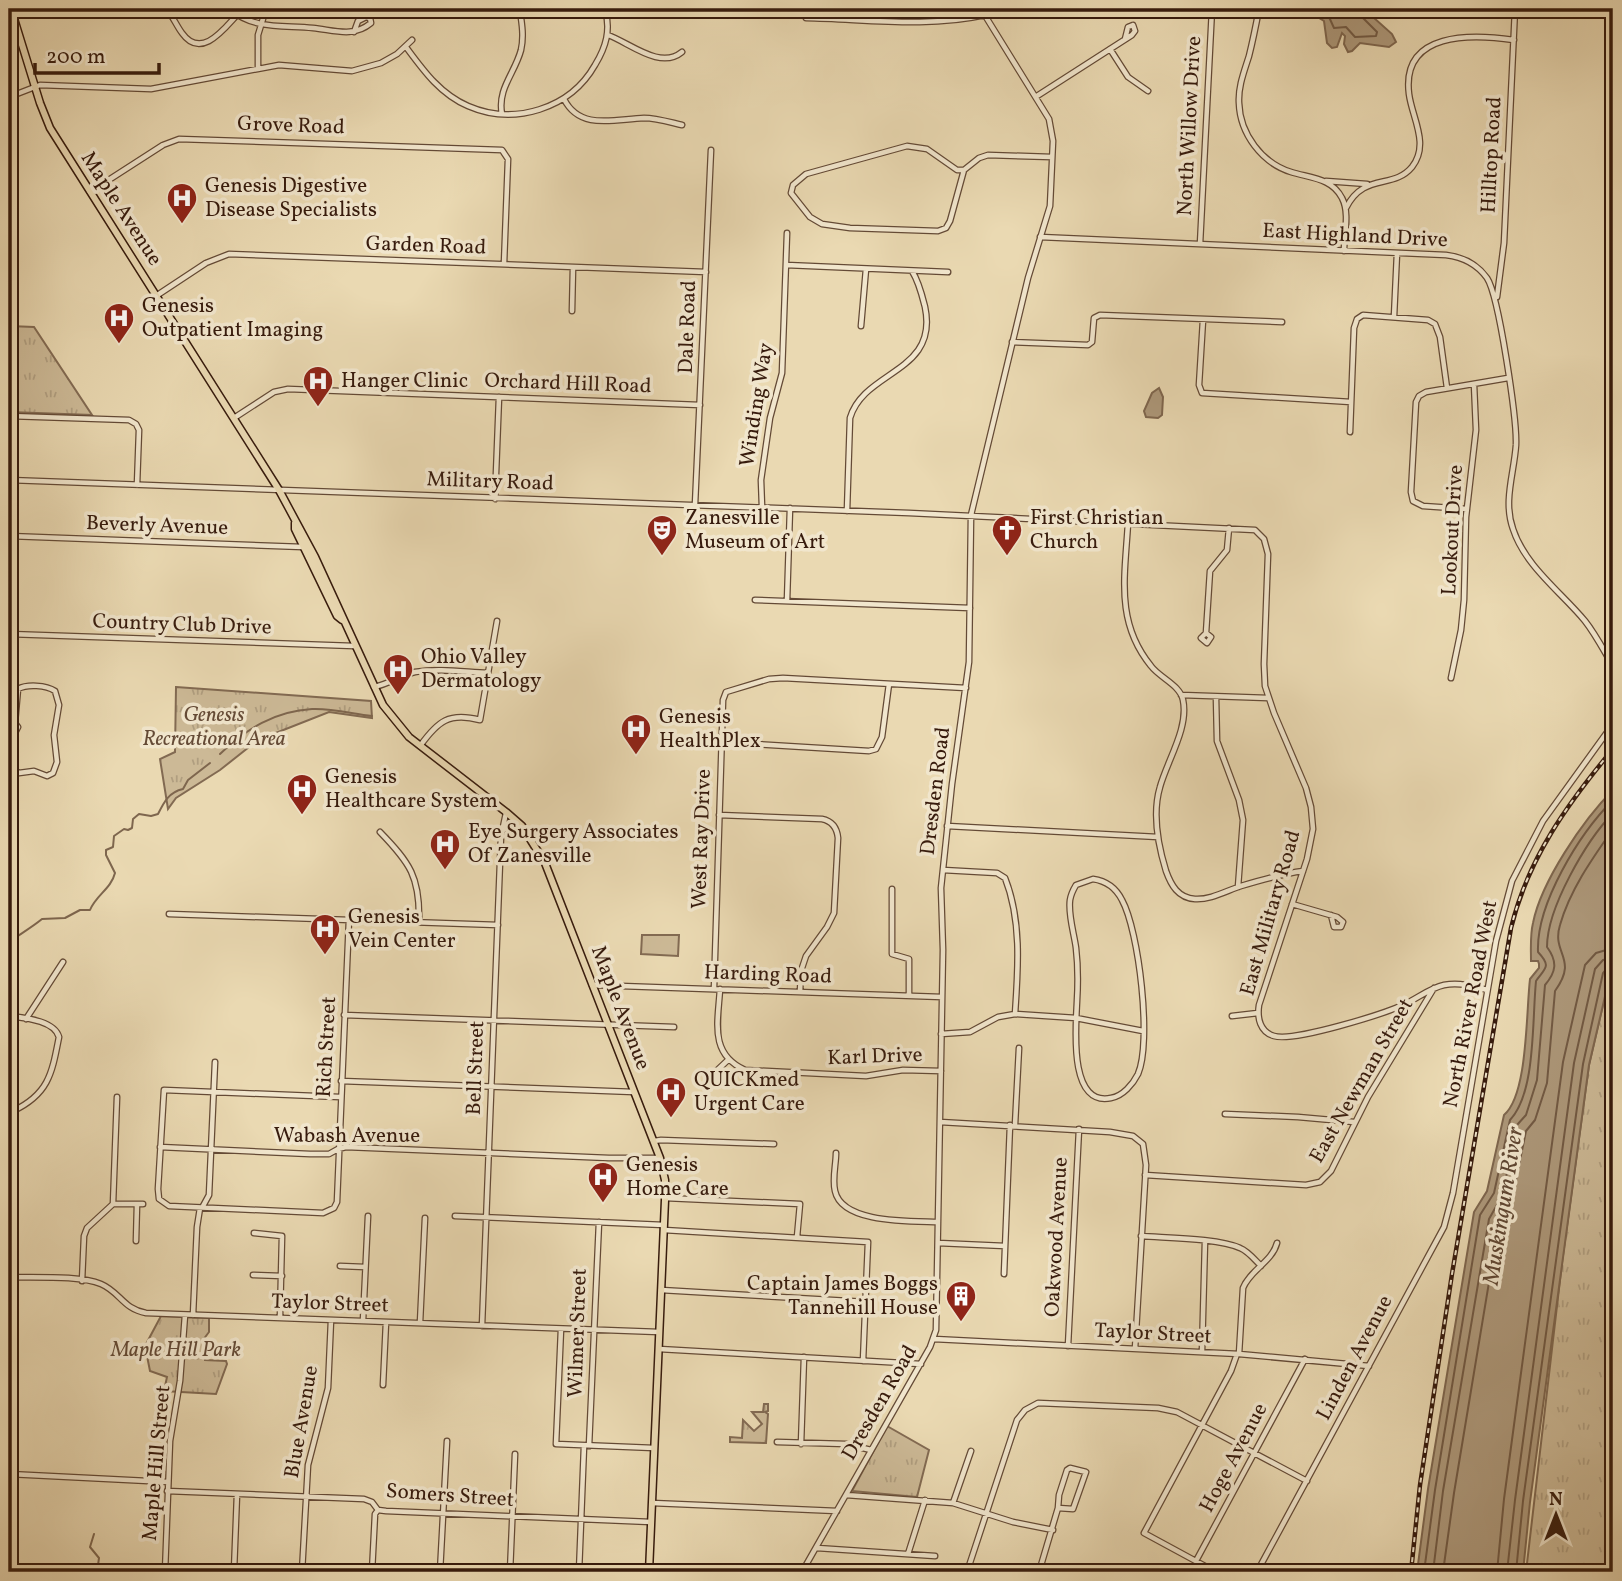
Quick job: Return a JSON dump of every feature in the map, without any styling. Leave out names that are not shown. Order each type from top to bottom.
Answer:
[{"type":"main road","name":"Maple Avenue","points":[[11,9],[34,86],[52,132],[279,490],[315,557],[379,696],[397,724],[420,746],[522,826],[545,863],[665,1175],[649,1572]]},
{"type":"main road","name":"Maple Avenue","points":[[295,523],[303,547],[337,616],[342,620]]},
{"type":"street","points":[[166,9],[183,34],[198,43],[217,37],[237,15]]},
{"type":"street","points":[[229,9],[261,24],[281,28],[304,27],[342,33],[354,32]]},
{"type":"street","points":[[258,68],[257,48],[266,9]]},
{"type":"street","points":[[406,47],[431,79],[452,97],[476,109],[502,114],[538,111],[564,99],[590,74],[601,56],[608,35],[605,9]]},
{"type":"street","name":"Dresden Road","points":[[802,1572],[934,1339],[941,1071],[941,894],[970,650],[971,515],[1012,342],[1051,201],[1051,124],[1037,96],[981,9]]},
{"type":"street","name":"North Willow Drive","points":[[1200,244],[1212,9]]},
{"type":"street","points":[[1259,9],[1239,96],[1244,126],[1254,145],[1269,160],[1289,172],[1325,181],[1371,184]]},
{"type":"street","name":"Hilltop Road","points":[[1496,302],[1504,243],[1515,9]]},
{"type":"street","points":[[502,114],[503,89],[521,51],[523,35],[520,11]]},
{"type":"street","points":[[806,18],[920,21],[969,19],[985,15]]},
{"type":"street","points":[[608,35],[658,58],[675,58],[682,52]]},
{"type":"street","points":[[1344,251],[1346,208],[1354,193],[1371,184],[1403,174],[1411,168],[1418,153],[1419,132],[1410,103],[1408,85],[1411,71],[1419,56],[1436,43],[1451,38],[1514,40]]},
{"type":"street","points":[[1037,96],[1125,39]]},
{"type":"street","points":[[9,97],[34,86],[151,89],[287,65],[352,71],[381,63],[412,40]]},
{"type":"street","points":[[1110,49],[1128,77],[1148,91]]},
{"type":"street","points":[[564,99],[572,110],[593,121],[644,118],[682,125]]},
{"type":"street","name":"Grove Road","points":[[90,192],[163,145],[179,139],[430,146],[505,152],[508,159],[504,264]]},
{"type":"street","points":[[964,170],[953,169],[927,149],[907,146],[806,174],[797,180],[791,190],[792,196],[803,209],[822,224],[850,228],[938,231],[946,228],[950,221],[964,170],[976,160],[988,155],[1052,157]]},
{"type":"street","name":"Dale Road","points":[[695,505],[711,150]]},
{"type":"street","points":[[1325,181],[1336,189],[1346,208]]},
{"type":"street","name":"Winding Way","points":[[762,508],[761,480],[770,418],[782,373],[787,233]]},
{"type":"street","name":"East Highland Drive","points":[[1040,237],[1446,255],[1467,260],[1488,280],[1496,302],[1516,429],[1508,499],[1513,529],[1526,554],[1585,621],[1613,666]]},
{"type":"street","points":[[1394,317],[1397,253]]},
{"type":"street","name":"Garden Road","points":[[156,296],[206,263],[228,254],[706,272]]},
{"type":"street","points":[[786,265],[948,272]]},
{"type":"street","points":[[572,311],[573,267]]},
{"type":"street","points":[[861,326],[866,269]]},
{"type":"street","points":[[846,511],[850,418],[853,409],[865,394],[911,359],[926,335],[928,323],[919,284],[912,271]]},
{"type":"street","points":[[1012,342],[1088,345],[1092,342],[1094,318],[1100,315],[1282,322]]},
{"type":"street","points":[[1350,432],[1354,328],[1357,320],[1367,315],[1428,320],[1435,324],[1440,337],[1447,388]]},
{"type":"street","points":[[1203,320],[1199,384],[1202,393],[1351,402]]},
{"type":"street","points":[[1467,509],[1418,505],[1413,501],[1411,494],[1416,402],[1426,391],[1508,378]]},
{"type":"street","name":"Lookout Drive","points":[[1451,678],[1464,611],[1467,509],[1476,430],[1474,384]]},
{"type":"street","name":"Orchard Hill Road","points":[[234,418],[281,389],[700,405]]},
{"type":"street","points":[[495,499],[499,397]]},
{"type":"street","points":[[9,416],[130,421],[136,424],[139,429],[137,485]]},
{"type":"street","name":"Military Road","points":[[9,480],[971,515]]},
{"type":"street","points":[[787,601],[790,508]]},
{"type":"street","name":"East Military Road","points":[[971,515],[1229,528],[1255,530],[1263,536],[1267,545],[1268,566],[1264,669],[1268,698],[1304,782],[1311,807],[1312,835],[1258,1013],[1260,1024],[1269,1034],[1281,1038],[1294,1037],[1392,1009],[1434,988],[1460,984],[1487,990]]},
{"type":"street","points":[[1128,523],[1124,592],[1129,630],[1147,662],[1181,695],[1184,704],[1157,801],[1158,837],[1172,886],[1184,897],[1203,899],[1275,876],[1303,871]]},
{"type":"street","points":[[1206,633],[1210,571],[1227,550],[1229,528]]},
{"type":"street","name":"Beverly Avenue","points":[[9,536],[303,547]]},
{"type":"street","points":[[755,600],[970,608]]},
{"type":"street","points":[[420,746],[436,726],[445,720],[461,716],[480,720],[497,621]]},
{"type":"street","name":"Country Club Drive","points":[[9,634],[354,646]]},
{"type":"street","points":[[374,687],[424,671],[488,673]]},
{"type":"street","name":"West Ray Drive","points":[[717,989],[719,815],[723,700],[726,692],[775,678],[889,684]]},
{"type":"street","points":[[722,742],[873,750],[882,737],[889,684],[966,688]]},
{"type":"street","points":[[379,696],[385,685]]},
{"type":"street","points":[[20,687],[53,688],[57,693],[59,705],[54,735],[57,762],[53,773],[47,776],[34,771],[15,771],[12,733],[18,729],[12,723],[20,687]]},
{"type":"street","points":[[1181,695],[1268,698]]},
{"type":"street","points":[[1216,697],[1217,741],[1240,802],[1243,820],[1238,887]]},
{"type":"street","name":"North River Road West","points":[[1460,1152],[1502,912],[1520,862],[1560,796],[1613,724]]},
{"type":"street","name":"Bell Street","points":[[482,1326],[502,831],[506,812]]},
{"type":"street","points":[[719,815],[822,819],[833,824],[838,838],[834,913],[827,928],[806,956],[801,971],[800,992]]},
{"type":"street","points":[[502,831],[509,826],[522,826]]},
{"type":"street","points":[[947,826],[1158,837]]},
{"type":"street","points":[[380,832],[403,857],[417,884],[419,921]]},
{"type":"street","points":[[943,870],[997,873],[1005,878],[1016,930],[1018,969],[1015,1014]]},
{"type":"street","points":[[1093,879],[1112,886],[1124,903],[1135,941],[1143,1050],[1136,1077],[1118,1096],[1101,1098],[1090,1093],[1081,1081],[1076,1018],[1077,961],[1070,900],[1076,886],[1093,879]]},
{"type":"street","points":[[892,888],[892,954],[909,959],[909,995]]},
{"type":"street","points":[[1292,904],[1331,915]]},
{"type":"street","points":[[169,914],[498,925]]},
{"type":"street","name":"Rich Street","points":[[202,1207],[327,1213],[332,1211],[337,1202],[349,919]]},
{"type":"street","points":[[26,1019],[63,961]]},
{"type":"street","name":"Harding Road","points":[[592,985],[942,997]]},
{"type":"street","name":"East Newman Street","points":[[1145,1175],[1315,1183],[1323,1180],[1331,1171],[1354,1122],[1434,988]]},
{"type":"street","points":[[711,1076],[728,1060],[718,1037],[717,989]]},
{"type":"street","points":[[1232,1016],[1258,1013]]},
{"type":"street","points":[[941,1034],[970,1032],[998,1017],[1015,1014],[1076,1018],[1143,1031]]},
{"type":"street","points":[[9,1016],[54,1027],[59,1037],[43,1089],[34,1100],[11,1110],[9,1178]]},
{"type":"street","points":[[344,1016],[674,1027]]},
{"type":"street","points":[[1004,1274],[1019,1048]]},
{"type":"street","name":"Karl Drive","points":[[728,1060],[745,1070],[764,1072],[871,1076],[903,1070],[941,1071]]},
{"type":"street","points":[[193,1315],[197,1227],[202,1207],[209,1195],[215,1062]]},
{"type":"street","points":[[341,1082],[634,1092]]},
{"type":"street","points":[[202,1207],[165,1205],[158,1194],[164,1090],[340,1097]]},
{"type":"street","points":[[113,1204],[117,1097]]},
{"type":"street","points":[[1225,1114],[1354,1122]]},
{"type":"street","points":[[940,1122],[1079,1129],[1110,1132],[1138,1139],[1145,1150],[1145,1175],[1135,1349]]},
{"type":"street","name":"Oakwood Avenue","points":[[1068,1346],[1079,1129]]},
{"type":"street","points":[[654,1141],[774,1144]]},
{"type":"street","name":"Wabash Avenue","points":[[160,1147],[322,1155],[338,1149],[660,1158]]},
{"type":"street","name":"Linden Avenue","points":[[1257,1572],[1444,1227],[1460,1152]]},
{"type":"street","points":[[836,1153],[835,1193],[845,1206],[871,1217],[938,1222]]},
{"type":"street","points":[[665,1198],[800,1204],[797,1237]]},
{"type":"street","points":[[82,1280],[84,1236],[88,1228],[113,1204],[140,1204],[135,1241]]},
{"type":"street","points":[[363,1321],[368,1216]]},
{"type":"street","points":[[455,1216],[599,1222],[868,1242],[863,1361]]},
{"type":"street","points":[[420,1323],[425,1218]]},
{"type":"street","name":"Wilmer Street","points":[[579,1572],[599,1222]]},
{"type":"street","points":[[254,1233],[282,1236],[280,1317]]},
{"type":"street","points":[[1141,1237],[1205,1241],[1240,1248],[1261,1266]]},
{"type":"street","points":[[1202,1352],[1205,1241]]},
{"type":"street","points":[[938,1243],[1005,1246]]},
{"type":"street","points":[[1216,1572],[1144,1533],[1236,1362],[1242,1288],[1275,1251],[1277,1243]]},
{"type":"street","points":[[340,1266],[365,1267]]},
{"type":"street","points":[[253,1275],[282,1276]]},
{"type":"street","name":"Taylor Street","points":[[9,1277],[82,1280],[102,1284],[135,1311],[659,1332]]},
{"type":"street","points":[[661,1290],[866,1301]]},
{"type":"street","name":"Maple Hill Street","points":[[165,1569],[170,1441],[180,1381],[185,1315]]},
{"type":"street","name":"Blue Avenue","points":[[302,1572],[309,1455],[328,1388],[331,1320]]},
{"type":"street","points":[[383,1385],[386,1322]]},
{"type":"street","points":[[561,1329],[556,1444],[654,1448]]},
{"type":"street","name":"Taylor Street","points":[[934,1339],[1238,1354],[1369,1366]]},
{"type":"street","points":[[659,1349],[920,1364]]},
{"type":"street","points":[[802,1444],[804,1357]]},
{"type":"street","name":"Hoge Avenue","points":[[1189,1572],[1305,1359]]},
{"type":"street","points":[[967,1572],[1017,1420],[1030,1406],[1038,1403],[1158,1408],[1177,1412],[1307,1481]]},
{"type":"street","points":[[440,1572],[447,1441]]},
{"type":"street","points":[[777,1442],[848,1444],[871,1450]]},
{"type":"street","points":[[953,1503],[971,1451]]},
{"type":"street","points":[[510,1572],[515,1454]]},
{"type":"street","points":[[1038,1572],[1053,1531],[1059,1495],[1067,1470],[1070,1468],[1086,1472],[1073,1509],[1058,1508]]},
{"type":"street","points":[[9,1474],[168,1482]]},
{"type":"street","name":"Somers Street","points":[[167,1491],[369,1500],[378,1510],[651,1522]]},
{"type":"street","points":[[234,1571],[237,1494]]},
{"type":"street","points":[[846,1495],[953,1503],[1053,1531]]},
{"type":"street","points":[[908,1554],[925,1500]]},
{"type":"street","points":[[652,1503],[837,1511]]},
{"type":"street","points":[[372,1572],[375,1514],[378,1510]]},
{"type":"street","points":[[817,1548],[935,1556]]},
{"type":"street","points":[[165,1569],[291,1572]]},
{"type":"green space","points":[[9,326],[34,327],[92,415],[9,412]]},
{"type":"green space","name":"Genesis Recreational Area","points":[[176,687],[371,701],[372,718],[329,712],[258,740],[220,770],[176,798],[168,809],[160,759],[175,752]]},
{"type":"green space","points":[[642,935],[679,935],[678,956],[641,954]]},
{"type":"green space","points":[[1613,969],[1613,1572],[1526,1572],[1562,1263],[1589,1065]]},
{"type":"green space","name":"Maple Hill Park","points":[[161,1316],[209,1318],[209,1332],[203,1340],[205,1360],[226,1361],[227,1364],[216,1394],[164,1391],[167,1377],[150,1371],[145,1346]]},
{"type":"green space","points":[[764,1404],[768,1404],[768,1411],[765,1412],[768,1414],[766,1443],[730,1442],[730,1437],[742,1438],[743,1420],[754,1431],[762,1424],[752,1412],[763,1412]]},
{"type":"green space","points":[[887,1426],[929,1450],[917,1497],[852,1491]]},
{"type":"water","points":[[1314,9],[1364,9],[1392,34],[1396,42],[1389,47],[1360,43],[1348,52],[1342,33],[1337,47],[1332,48],[1327,43],[1324,21],[1316,16]]},
{"type":"water","points":[[1159,388],[1163,397],[1162,415],[1158,418],[1146,417],[1144,411],[1152,393]]},
{"type":"water","name":"Muskingum River","points":[[1613,790],[1613,969],[1589,1065],[1523,1572],[1417,1572],[1428,1489],[1474,1212],[1487,1191],[1504,1115],[1512,1105],[1522,1072],[1530,979],[1539,968],[1538,961],[1531,961],[1533,923],[1545,889],[1565,852]]},
{"type":"waterway","points":[[220,754],[251,729],[286,713],[320,709],[372,716]]},
{"type":"waterway","points":[[9,942],[42,919],[65,918],[80,910],[90,910],[115,873],[106,855],[106,850],[113,847],[114,836],[124,829],[132,828],[133,819],[139,814],[158,814],[171,795],[183,789],[188,780],[210,763]]},
{"type":"waterway","points":[[94,1534],[90,1547],[99,1558],[98,1565],[102,1572]]},
{"type":"railway","points":[[1411,1572],[1420,1485],[1452,1274],[1511,928],[1528,878],[1552,832],[1580,790],[1613,749]]},
{"type":"place","name":"Genesis Digestive Disease Specialists","points":[[182,225]]},
{"type":"place","name":"Genesis Outpatient Imaging","points":[[119,345]]},
{"type":"place","name":"Hanger Clinic","points":[[318,408]]},
{"type":"place","name":"Zanesville Museum of Art","points":[[662,557]]},
{"type":"place","name":"First Christian Church","points":[[1007,557]]},
{"type":"place","name":"Ohio Valley Dermatology","points":[[398,696]]},
{"type":"place","name":"Genesis HealthPlex","points":[[636,756]]},
{"type":"place","name":"Genesis Healthcare System","points":[[302,816]]},
{"type":"place","name":"Eye Surgery Associates Of Zanesville","points":[[445,871]]},
{"type":"place","name":"Genesis Vein Center","points":[[325,956]]},
{"type":"place","name":"QUICKmed Urgent Care","points":[[671,1119]]},
{"type":"place","name":"Genesis Home Care","points":[[603,1204]]},
{"type":"place","name":"Captain James Boggs Tannehill House","points":[[961,1323]]}]
